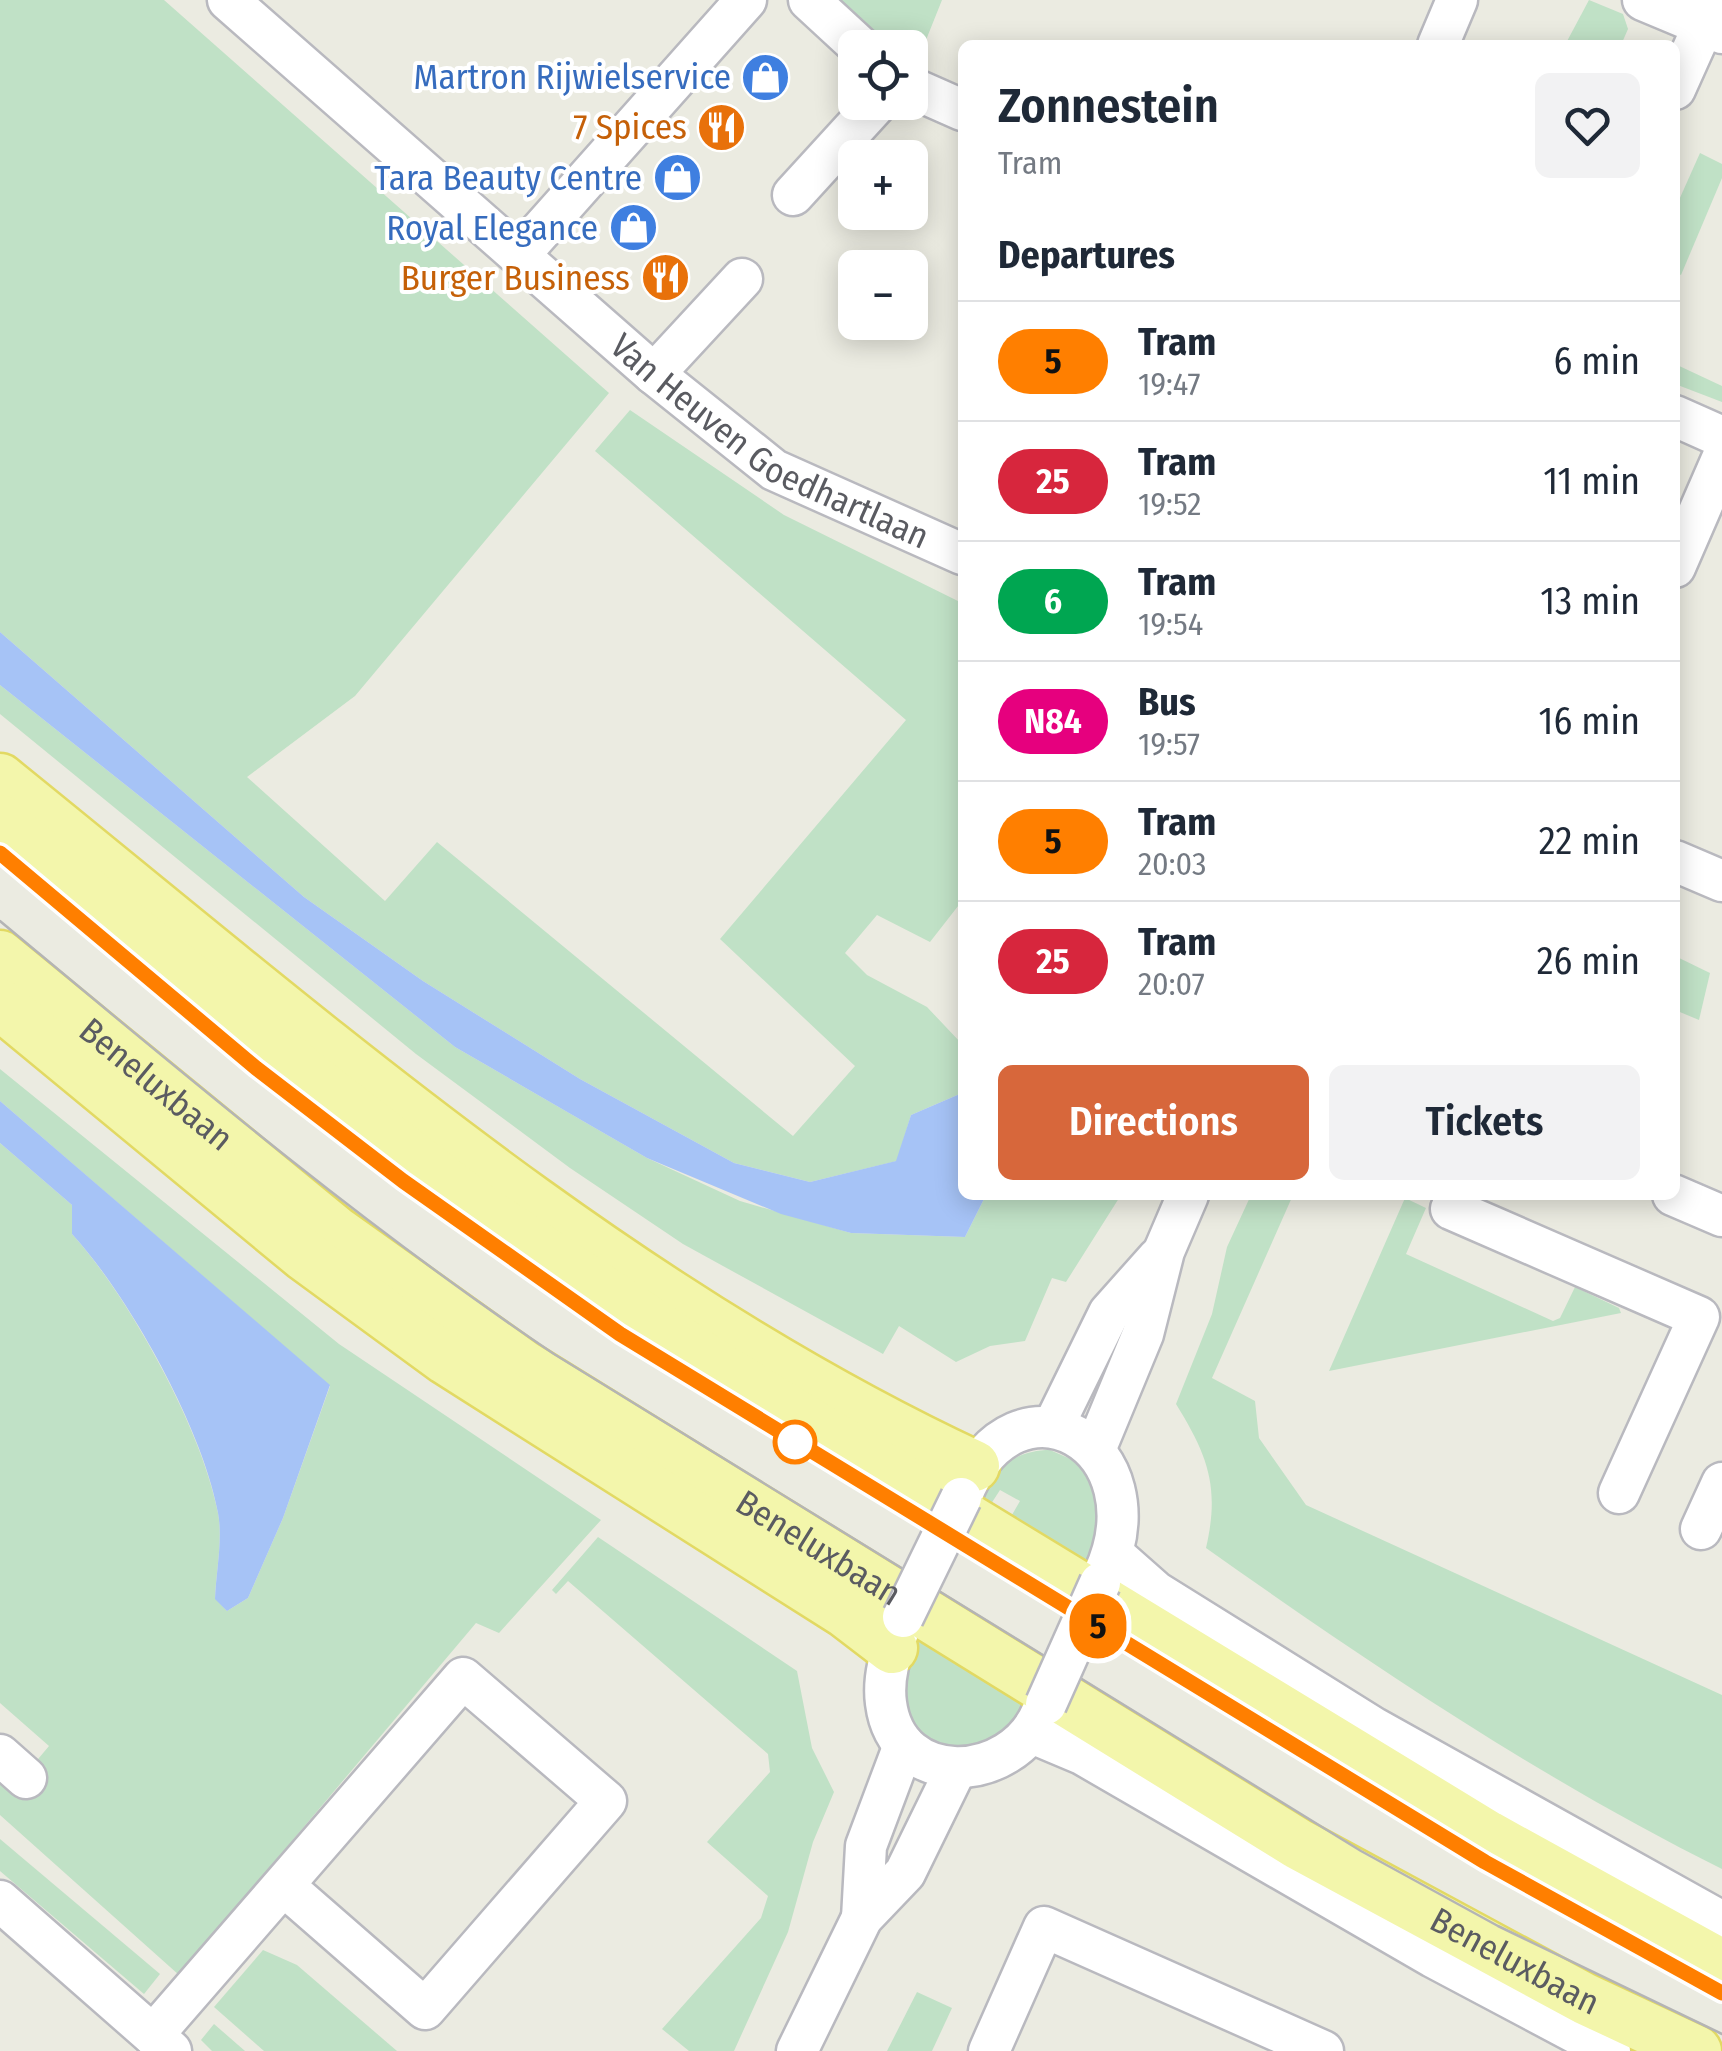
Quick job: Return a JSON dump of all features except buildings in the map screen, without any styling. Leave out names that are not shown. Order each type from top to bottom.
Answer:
[{"type":"main road","points":[[0,779],[315,1034],[566,1224],[749,1343],[924,1443],[967,1482]]},
{"type":"main road","points":[[0,820],[312,1079],[483,1212],[794,1414],[1488,1836],[1722,1965]]},
{"type":"main road","name":"Beneluxbaan","points":[[0,956],[335,1232],[524,1366],[1298,1844],[1585,2000],[1696,2051]]},
{"type":"main road","points":[[0,1004],[304,1255],[446,1360],[846,1612],[898,1632]]},
{"type":"street","name":"Van Heuven Goedhartlaan","points":[[228,0],[654,374],[774,470],[958,552]]},
{"type":"street","points":[[519,255],[746,0]]},
{"type":"street","points":[[809,0],[842,30]]},
{"type":"street","points":[[1440,40],[1457,0]]},
{"type":"street","points":[[1643,0],[1713,20],[1680,80]]},
{"type":"street","points":[[928,95],[958,108]]},
{"type":"street","points":[[792,195],[861,120]]},
{"type":"street","points":[[654,374],[742,279]]},
{"type":"street","points":[[1680,418],[1722,437]]},
{"type":"street","points":[[1680,556],[1722,459]]},
{"type":"street","points":[[1680,862],[1722,881]]},
{"type":"street","points":[[1680,1198],[1722,1216]]},
{"type":"street","points":[[1096,1450],[1143,1334],[1164,1251],[1186,1200]]},
{"type":"street","points":[[1456,1200],[1451,1209],[1698,1317],[1619,1494]]},
{"type":"street","points":[[1053,1427],[1109,1313],[1164,1251]]},
{"type":"street","points":[[1030,1427],[1053,1427],[1096,1450],[1116,1490],[1120,1514],[1106,1569],[1039,1719],[1015,1750],[955,1771],[919,1759],[891,1726],[885,1702],[885,1674],[898,1632],[967,1482],[1004,1438],[1030,1427]]},
{"type":"street","points":[[1702,1530],[1722,1483]]},
{"type":"street","points":[[1106,1569],[1156,1592],[1374,1728],[1722,1922]]},
{"type":"street","points":[[0,1901],[162,2043],[284,1886],[463,1678],[606,1802],[425,2009],[284,1886]]},
{"type":"street","name":"Beneluxbaan","points":[[1039,1719],[1082,1754],[1433,1957],[1610,2051]]},
{"type":"street","points":[[862,1918],[866,1846],[904,1745]]},
{"type":"street","points":[[796,2051],[862,1918],[905,1873],[955,1771]]},
{"type":"street","points":[[990,2051],[1044,1927],[1323,2051]]},
{"type":"green space","points":[[0,0],[164,0],[609,393],[355,696],[247,777],[385,901],[437,842],[793,1136],[855,1066],[720,939],[906,720],[595,451],[630,410],[784,515],[958,601],[958,906],[930,942],[877,915],[845,953],[867,975],[927,1007],[958,1040],[958,1095],[911,1115],[897,1161],[810,1182],[734,1163],[580,1079],[423,981],[304,897],[0,632]]},
{"type":"green space","points":[[836,0],[942,0],[928,35],[928,30],[867,30]]},
{"type":"green space","points":[[1589,0],[1623,14],[1628,29],[1623,40],[1568,40]]},
{"type":"green space","points":[[1700,153],[1722,164],[1722,178],[1681,275],[1680,274],[1680,198]]},
{"type":"green space","points":[[1680,366],[1722,386],[1722,402],[1680,386]]},
{"type":"green space","points":[[0,685],[455,1047],[647,1158],[740,1201],[851,1233],[965,1237],[984,1200],[1118,1200],[1066,1282],[1052,1278],[1025,1341],[990,1346],[956,1362],[899,1326],[883,1354],[683,1244],[570,1168],[416,1054],[0,714]]},
{"type":"green space","points":[[1680,958],[1710,973],[1699,1020],[1680,1012]]},
{"type":"green space","points":[[0,1069],[339,1344],[601,1520],[499,1633],[476,1623],[179,1975],[0,1815],[0,1757],[28,1771],[49,1746],[0,1703],[0,1143],[72,1205],[72,1234],[117,1292],[180,1404],[218,1513],[220,1544],[215,1598],[227,1611],[248,1598],[283,1518],[330,1386],[0,1101]]},
{"type":"green space","points":[[1249,1200],[1291,1200],[1212,1378],[1255,1401],[1259,1438],[1306,1505],[1722,1695],[1722,1869],[1522,1758],[1206,1548],[1212,1507],[1208,1473],[1176,1404],[1212,1314],[1227,1247]]},
{"type":"green space","points":[[1404,1200],[1426,1208],[1406,1254],[1553,1321],[1560,1318],[1575,1287],[1619,1308],[1621,1313],[1329,1371]]},
{"type":"green space","points":[[1050,1450],[1082,1464],[1104,1512],[1089,1562],[1082,1564],[1009,1520],[1020,1501],[1000,1490],[989,1507],[979,1495],[1008,1462],[1028,1453]]},
{"type":"green space","points":[[598,1537],[797,1671],[812,1748],[834,1792],[813,1842],[788,1932],[734,2051],[689,2051],[662,2029],[761,1918],[768,1896],[707,1842],[770,1772],[768,1754],[568,1581],[556,1594],[552,1590]]},
{"type":"green space","points":[[923,1636],[1023,1697],[1023,1710],[1013,1729],[994,1742],[971,1748],[946,1746],[924,1734],[909,1713],[905,1682],[915,1640]]},
{"type":"green space","points":[[0,1839],[160,1974],[144,1994],[0,1871]]},
{"type":"green space","points":[[263,1950],[297,1965],[397,2051],[264,2051],[214,2007]]},
{"type":"green space","points":[[917,1992],[952,2008],[932,2051],[887,2051]]},
{"type":"green space","points":[[214,2024],[245,2051],[212,2051],[201,2040]]},
{"type":"water","points":[[0,632],[304,897],[423,981],[580,1079],[734,1163],[810,1182],[896,1161],[911,1115],[958,1095],[958,1200],[984,1200],[965,1237],[851,1233],[781,1214],[647,1158],[455,1047],[0,685]]},
{"type":"water","points":[[0,1101],[330,1385],[283,1518],[248,1598],[227,1611],[215,1599],[220,1545],[218,1513],[210,1479],[180,1404],[117,1292],[72,1234],[72,1205],[0,1143]]},
{"type":"tram line","points":[[0,853],[256,1067],[403,1181],[620,1334],[1517,1882],[1722,1993]]},
{"type":"tram line","name":"5","points":[[0,853],[256,1068],[516,1264],[620,1334],[1485,1862],[1722,1993]]},
{"type":"tram line","points":[[0,921],[340,1199],[554,1354],[1361,1851],[1498,1926],[1722,2034]]},
{"type":"place","name":"Martron Rijwielservice","points":[[766,77]]},
{"type":"place","name":"7 Spices","points":[[722,127]]},
{"type":"place","name":"Tara Beauty Centre","points":[[677,178]]},
{"type":"place","name":"Royal Elegance","points":[[633,228]]},
{"type":"place","name":"Burger Business","points":[[665,278]]}]
